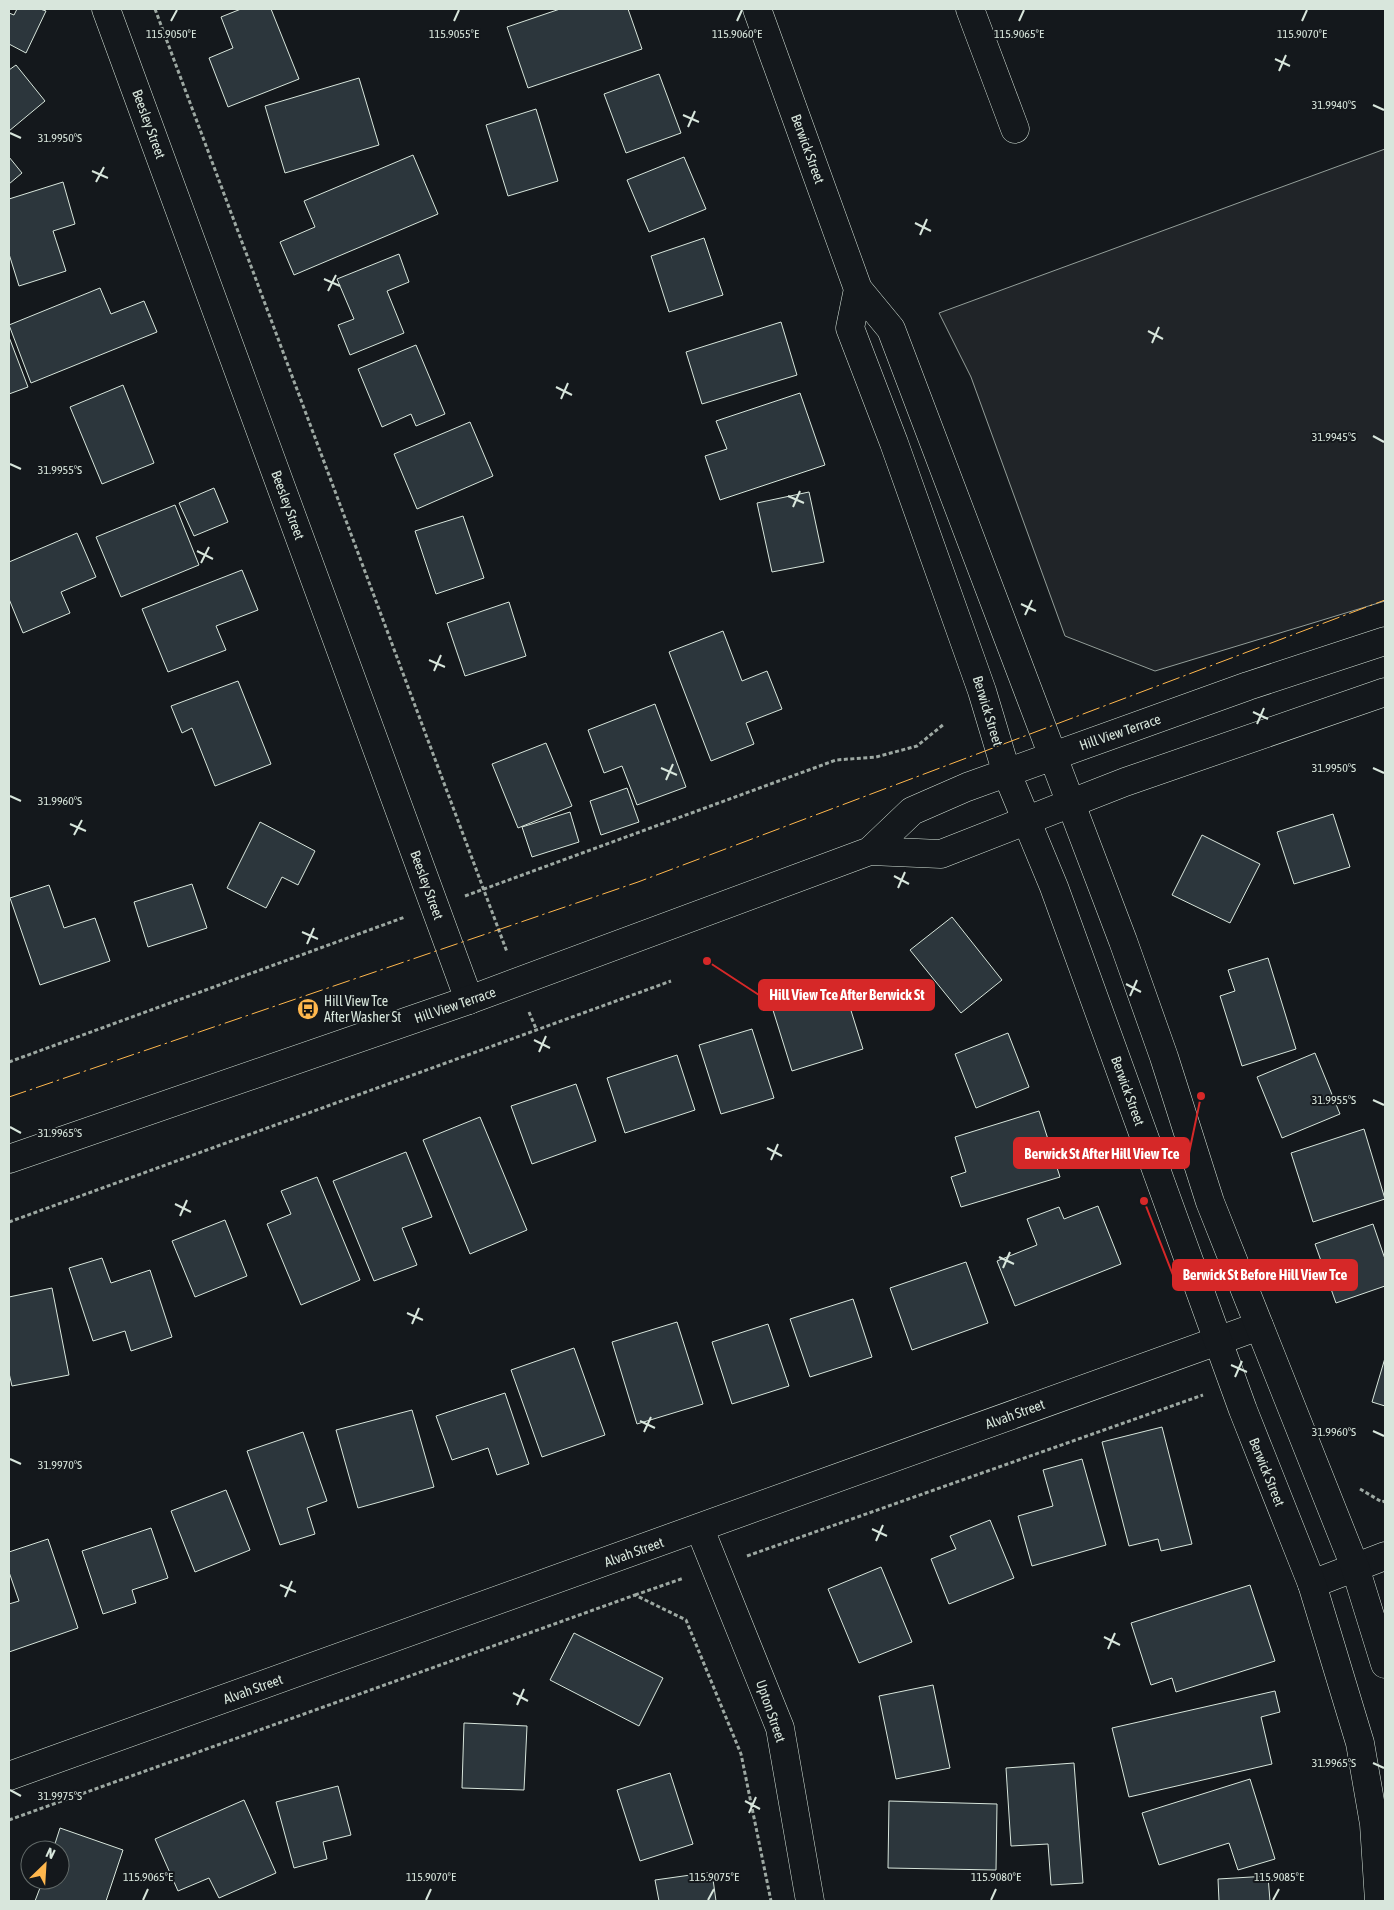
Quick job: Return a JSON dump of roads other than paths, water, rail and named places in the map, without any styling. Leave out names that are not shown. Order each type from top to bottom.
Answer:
[{"type":"main road","name":"Beesley Street","points":[[106,9],[469,1000]]},
{"type":"main road","name":"Berwick Street","points":[[757,9],[858,289],[891,329],[1164,1057],[1210,1202],[1355,1567],[1385,1664]]},
{"type":"main road","points":[[970,9],[1015,129]]},
{"type":"main road","name":"Berwick Street","points":[[858,289],[850,328],[894,443],[982,691],[1006,772],[1061,905],[1217,1340],[1312,1584],[1360,1743],[1374,1824],[1379,1901]]},
{"type":"main road","name":"Hill View Terrace","points":[[9,1159],[469,1000],[870,850],[912,811],[1006,772],[1248,686],[1385,642]]},
{"type":"main road","name":"Hill View Terrace","points":[[870,850],[941,854],[1069,803],[1385,692]]},
{"type":"main road","name":"Alvah Street","points":[[9,1776],[700,1529],[1259,1326]]},
{"type":"main road","name":"Upton Street","points":[[700,1529],[780,1728],[810,1901]]},
{"type":"main road","points":[[1312,1584],[1385,1556]]},
{"type":"place","name":"Hill View Tce After Berwick St","points":[[707,961]]},
{"type":"place","name":"Hill View Tce After Washer St","points":[[308,1009]]},
{"type":"place","name":"Berwick St After Hill View Tce","points":[[1201,1096]]},
{"type":"place","name":"Berwick St Before Hill View Tce","points":[[1144,1201]]}]
